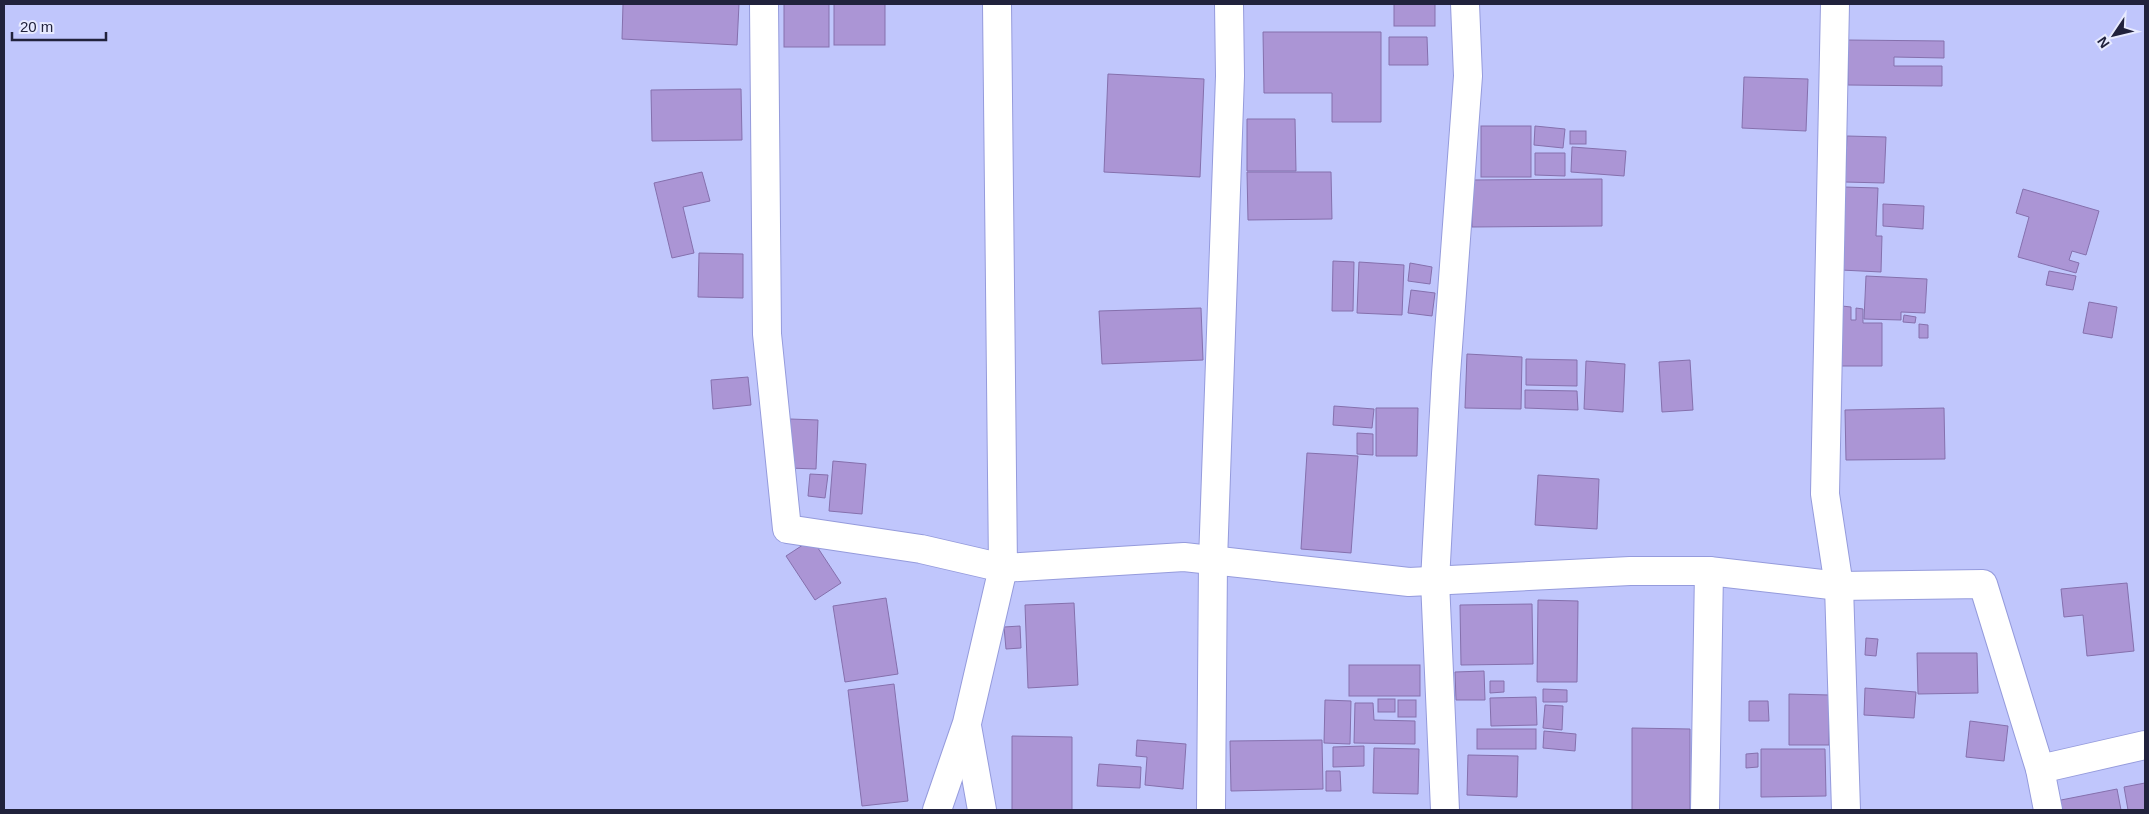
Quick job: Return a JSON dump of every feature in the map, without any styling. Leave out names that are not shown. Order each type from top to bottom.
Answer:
[{"type":"street","points":[[764,4],[767,334],[787,529],[921,549],[1003,568],[1184,558],[1410,582],[1630,571],[1709,571],[1839,586],[1983,584],[2040,770],[2048,810]]},
{"type":"street","points":[[937,810],[967,723],[1003,568],[998,4]]},
{"type":"street","points":[[1211,810],[1213,561],[1230,76],[1229,4]]},
{"type":"street","points":[[1445,810],[1435,581],[1446,374],[1468,76],[1465,4]]},
{"type":"street","points":[[1836,4],[1825,494],[1839,586],[1846,810]]},
{"type":"street","points":[[1705,810],[1709,571]]},
{"type":"street","points":[[967,723],[982,810]]},
{"type":"street","points":[[2040,770],[2145,745]]},
{"type":"building","points":[[623,4],[739,4],[737,45],[622,39]]},
{"type":"building","points":[[784,4],[829,4],[829,47],[784,47]]},
{"type":"building","points":[[834,4],[885,4],[885,45],[834,45]]},
{"type":"building","points":[[1394,4],[1435,4],[1435,26],[1394,26]]},
{"type":"building","points":[[1263,32],[1381,32],[1381,122],[1332,122],[1332,93],[1264,93]]},
{"type":"building","points":[[1389,37],[1427,37],[1428,65],[1389,65]]},
{"type":"building","points":[[1848,40],[1944,41],[1944,58],[1894,57],[1894,66],[1942,66],[1942,86],[1848,85]]},
{"type":"building","points":[[1108,74],[1204,79],[1200,177],[1104,172]]},
{"type":"building","points":[[1744,77],[1808,79],[1806,131],[1742,128]]},
{"type":"building","points":[[741,89],[742,140],[652,141],[651,90]]},
{"type":"building","points":[[1247,119],[1295,119],[1296,171],[1247,171]]},
{"type":"building","points":[[1481,126],[1531,126],[1531,177],[1481,177]]},
{"type":"building","points":[[1535,126],[1565,129],[1563,148],[1534,145]]},
{"type":"building","points":[[1570,131],[1586,131],[1586,144],[1570,144]]},
{"type":"building","points":[[1847,136],[1886,137],[1884,183],[1845,182]]},
{"type":"building","points":[[1572,147],[1626,151],[1624,176],[1571,172]]},
{"type":"building","points":[[1535,153],[1565,153],[1565,176],[1535,175]]},
{"type":"building","points":[[702,172],[710,201],[683,207],[694,253],[672,258],[654,183]]},
{"type":"building","points":[[1247,172],[1331,172],[1332,219],[1248,220]]},
{"type":"building","points":[[1602,179],[1602,226],[1472,227],[1472,180]]},
{"type":"building","points":[[1844,187],[1878,188],[1876,236],[1882,236],[1881,272],[1841,270]]},
{"type":"building","points":[[2023,189],[2099,211],[2086,255],[2072,251],[2069,260],[2079,263],[2076,273],[2018,257],[2029,217],[2016,213]]},
{"type":"building","points":[[1883,204],[1924,206],[1923,229],[1883,226]]},
{"type":"building","points":[[699,253],[743,254],[743,298],[698,297]]},
{"type":"building","points":[[1333,261],[1354,262],[1353,311],[1332,311]]},
{"type":"building","points":[[1359,262],[1404,265],[1402,315],[1357,313]]},
{"type":"building","points":[[1410,263],[1432,267],[1430,284],[1408,281]]},
{"type":"building","points":[[2049,271],[2076,276],[2073,290],[2046,285]]},
{"type":"building","points":[[1866,276],[1927,279],[1925,313],[1901,312],[1901,320],[1864,319]]},
{"type":"building","points":[[1411,290],[1435,293],[1432,316],[1408,313]]},
{"type":"building","points":[[2089,302],[2117,307],[2112,338],[2083,333]]},
{"type":"building","points":[[1842,306],[1851,307],[1851,320],[1856,320],[1856,308],[1863,309],[1863,323],[1882,323],[1882,366],[1841,366]]},
{"type":"building","points":[[1201,308],[1203,360],[1102,364],[1099,311]]},
{"type":"building","points":[[1904,315],[1916,317],[1915,323],[1903,322]]},
{"type":"building","points":[[1919,324],[1928,325],[1928,338],[1919,338]]},
{"type":"building","points":[[1467,354],[1522,357],[1521,409],[1465,408]]},
{"type":"building","points":[[1526,359],[1577,360],[1577,386],[1526,385]]},
{"type":"building","points":[[1690,360],[1693,410],[1662,412],[1659,362]]},
{"type":"building","points":[[1586,361],[1625,364],[1623,412],[1584,409]]},
{"type":"building","points":[[748,377],[751,405],[713,409],[711,380]]},
{"type":"building","points":[[1525,390],[1577,391],[1578,410],[1525,408]]},
{"type":"building","points":[[1334,406],[1374,409],[1372,428],[1333,425]]},
{"type":"building","points":[[1376,408],[1418,408],[1417,456],[1376,456]]},
{"type":"building","points":[[1944,408],[1945,459],[1846,460],[1845,410]]},
{"type":"building","points":[[790,419],[818,420],[816,469],[788,468]]},
{"type":"building","points":[[1357,433],[1373,434],[1373,455],[1357,454]]},
{"type":"building","points":[[1307,453],[1358,456],[1351,553],[1301,549]]},
{"type":"building","points":[[833,461],[866,464],[862,514],[829,511]]},
{"type":"building","points":[[810,474],[828,475],[825,498],[808,496]]},
{"type":"building","points":[[1538,475],[1599,479],[1597,529],[1535,525]]},
{"type":"building","points":[[812,539],[841,583],[815,600],[786,556]]},
{"type":"building","points":[[2127,583],[2134,651],[2087,656],[2083,615],[2064,617],[2061,589]]},
{"type":"building","points":[[886,598],[898,674],[845,682],[833,606]]},
{"type":"building","points":[[1538,600],[1578,601],[1577,682],[1537,682]]},
{"type":"building","points":[[1074,603],[1078,685],[1028,688],[1025,605]]},
{"type":"building","points":[[1532,604],[1533,664],[1461,665],[1460,605]]},
{"type":"building","points":[[1020,626],[1021,648],[1006,649],[1004,627]]},
{"type":"building","points":[[1866,638],[1878,639],[1876,656],[1865,655]]},
{"type":"building","points":[[1917,653],[1977,653],[1978,693],[1918,694]]},
{"type":"building","points":[[1349,665],[1420,665],[1420,696],[1349,696]]},
{"type":"building","points":[[1484,671],[1485,700],[1456,700],[1455,672]]},
{"type":"building","points":[[1490,681],[1504,681],[1504,692],[1490,693]]},
{"type":"building","points":[[894,684],[908,801],[862,806],[848,690]]},
{"type":"building","points":[[1865,688],[1916,692],[1914,718],[1864,715]]},
{"type":"building","points":[[1543,689],[1567,690],[1567,702],[1543,702]]},
{"type":"building","points":[[1789,694],[1829,695],[1829,745],[1789,745]]},
{"type":"building","points":[[1536,697],[1537,725],[1491,726],[1490,698]]},
{"type":"building","points":[[1378,699],[1395,699],[1395,712],[1378,712]]},
{"type":"building","points":[[1325,700],[1351,701],[1350,744],[1324,743]]},
{"type":"building","points":[[1398,700],[1416,700],[1416,717],[1398,717]]},
{"type":"building","points":[[1749,701],[1768,701],[1769,721],[1749,721]]},
{"type":"building","points":[[1355,703],[1373,703],[1374,720],[1415,721],[1415,744],[1354,743]]},
{"type":"building","points":[[1545,705],[1563,706],[1562,730],[1543,728]]},
{"type":"building","points":[[1970,721],[2008,726],[2004,761],[1966,757]]},
{"type":"building","points":[[1632,728],[1690,729],[1690,810],[1632,810]]},
{"type":"building","points":[[1477,729],[1536,729],[1536,749],[1477,749]]},
{"type":"building","points":[[1544,731],[1576,734],[1575,751],[1543,748]]},
{"type":"building","points":[[1012,736],[1072,737],[1072,810],[1012,810]]},
{"type":"building","points":[[1137,740],[1186,744],[1183,789],[1145,785],[1147,757],[1136,756]]},
{"type":"building","points":[[1322,740],[1323,789],[1231,791],[1230,741]]},
{"type":"building","points":[[1364,746],[1364,766],[1333,767],[1333,747]]},
{"type":"building","points":[[1374,748],[1419,749],[1418,794],[1373,793]]},
{"type":"building","points":[[1761,749],[1825,749],[1826,796],[1761,797]]},
{"type":"building","points":[[1758,753],[1758,767],[1746,768],[1746,754]]},
{"type":"building","points":[[1468,755],[1518,756],[1517,797],[1467,795]]},
{"type":"building","points":[[1099,764],[1141,767],[1140,788],[1097,786]]},
{"type":"building","points":[[1326,771],[1340,771],[1341,791],[1326,791]]},
{"type":"building","points":[[2145,783],[2145,810],[2128,810],[2124,787]]},
{"type":"building","points":[[2117,789],[2121,810],[2058,810],[2056,801]]}]
